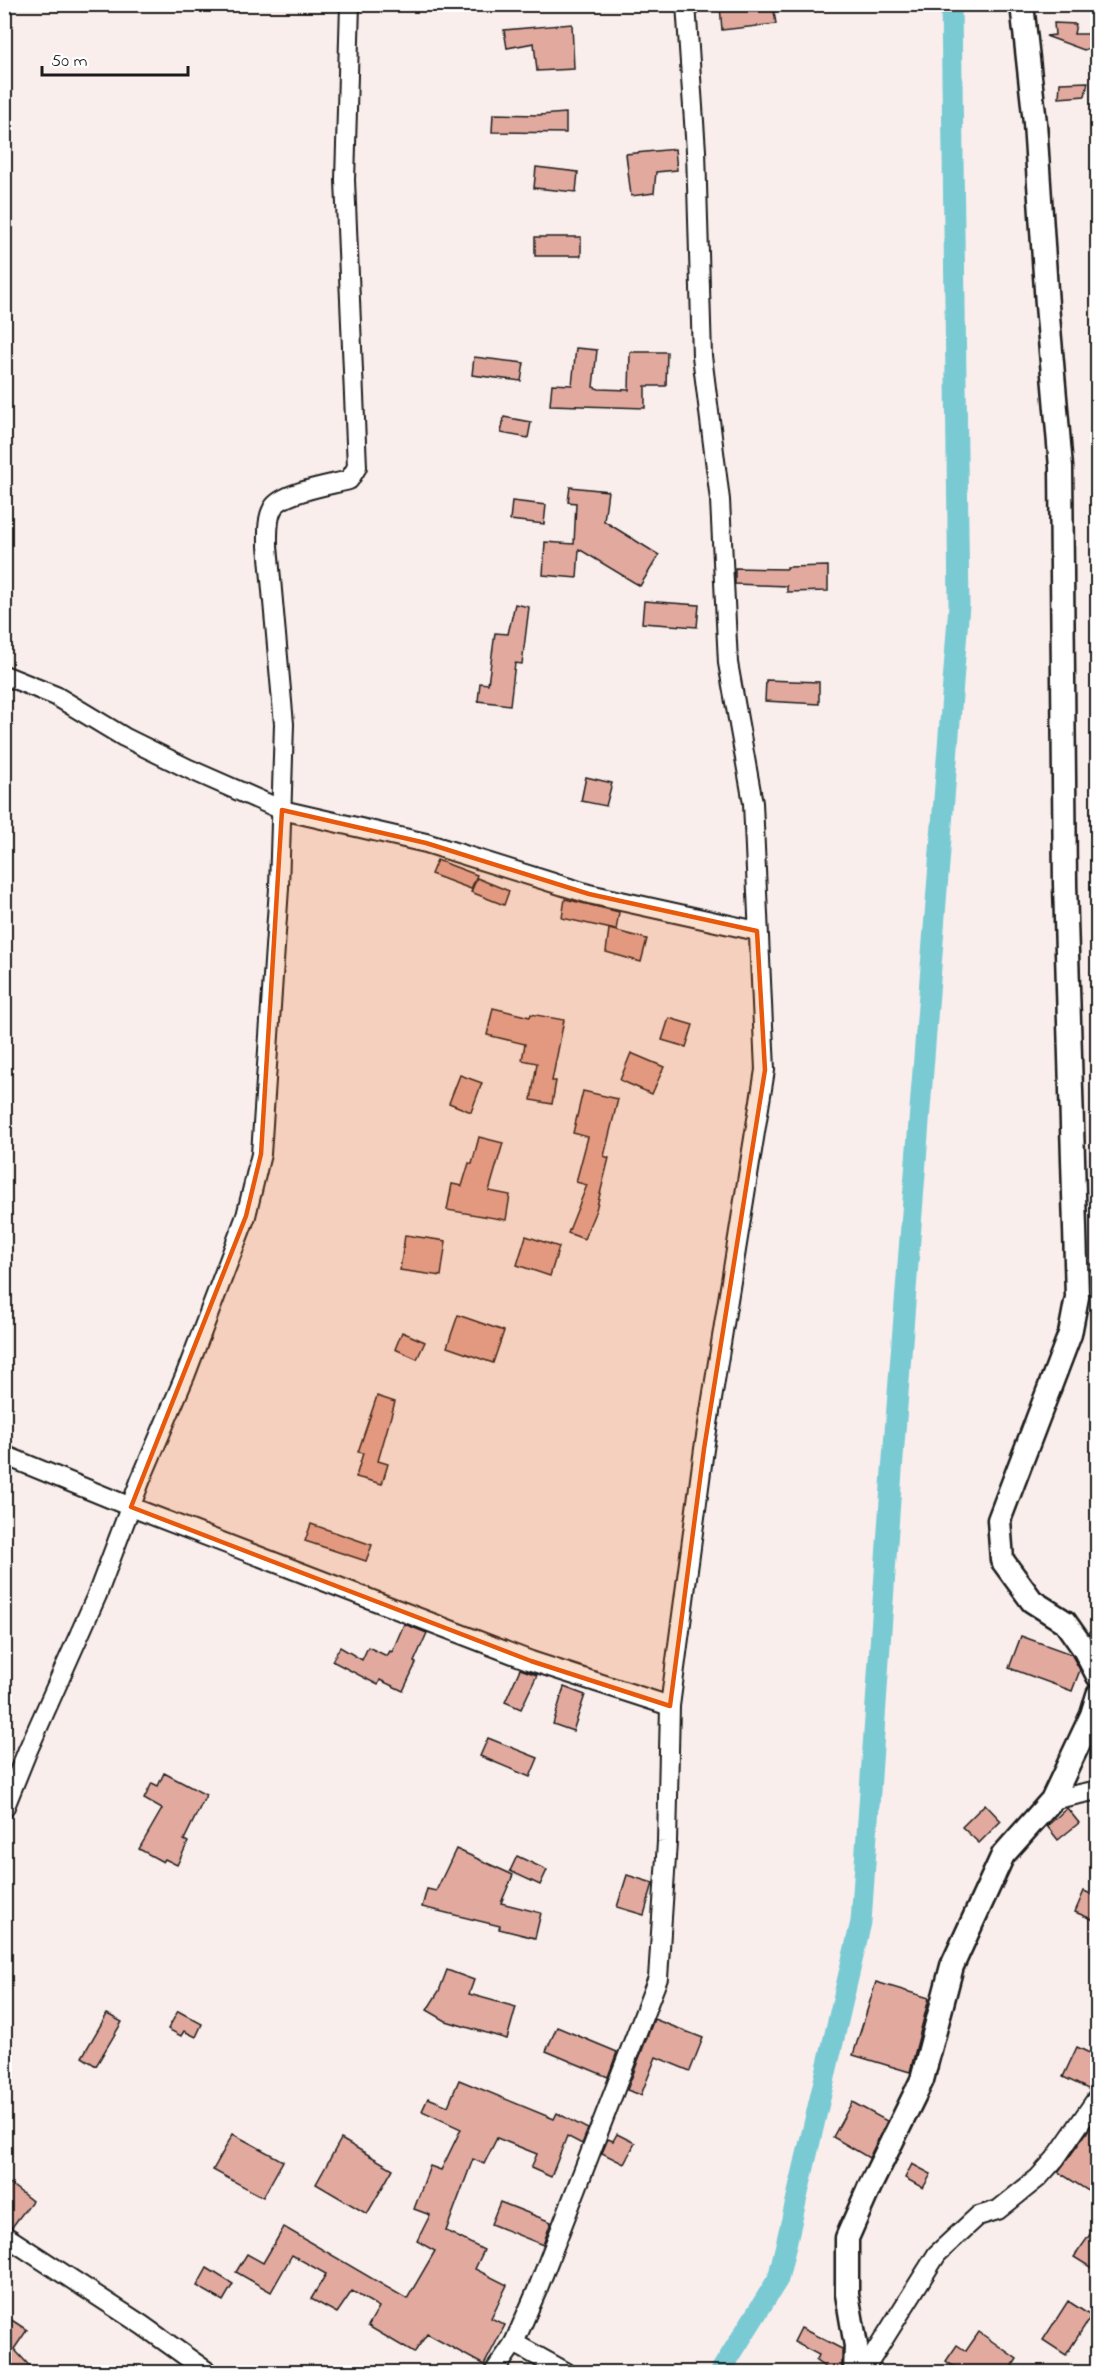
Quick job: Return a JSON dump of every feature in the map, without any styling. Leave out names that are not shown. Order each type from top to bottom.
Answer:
[{"type":"street","points":[[4,1809],[97,1595],[185,1376],[246,1216],[261,1154],[279,888],[284,724],[268,546],[269,524],[273,508],[283,499],[349,480],[357,467],[345,192],[350,4]]},
{"type":"street","points":[[494,2373],[514,2343],[538,2288],[658,1978],[667,1842],[670,1706],[704,1449],[765,1070],[753,803],[728,663],[720,500],[702,356],[696,151],[686,4]]},
{"type":"street","points":[[1022,4],[1035,123],[1061,467],[1065,884],[1077,1297],[1070,1334],[999,1520],[1002,1560],[1032,1601],[1065,1622],[1084,1649],[1098,1676]]},
{"type":"street","points":[[4,675],[56,696],[124,737],[282,810],[426,843],[589,894],[758,931]]},
{"type":"street","points":[[4,1455],[131,1507],[531,1661],[670,1706]]},
{"type":"street","points":[[855,2373],[856,2346],[847,2294],[848,2238],[870,2186],[922,2080],[952,1966],[1002,1855],[1052,1800],[1092,1715],[1098,1695]]},
{"type":"street","points":[[1052,1800],[1098,1790]]},
{"type":"street","points":[[863,2373],[937,2254],[978,2217],[998,2210],[1038,2178],[1055,2159],[1098,2097]]},
{"type":"street","points":[[4,2235],[142,2325],[208,2373]]},
{"type":"street","points":[[514,2343],[566,2373]]},
{"type":"highlighted area","points":[[282,810],[426,843],[589,894],[757,931],[765,1070],[704,1449],[670,1706],[531,1661],[131,1507],[246,1216],[261,1154]]},
{"type":"building","points":[[773,4],[776,24],[722,30],[720,6]]},
{"type":"building","points":[[1054,23],[1076,24],[1074,34],[1093,34],[1092,47],[1084,50],[1046,36],[1055,35]]},
{"type":"building","points":[[572,24],[574,69],[537,71],[534,43],[507,48],[504,30]]},
{"type":"building","points":[[1088,82],[1085,96],[1059,98],[1060,83]]},
{"type":"building","points":[[566,113],[566,133],[492,132],[493,114]]},
{"type":"building","points":[[675,149],[677,170],[656,172],[654,193],[631,196],[626,154]]},
{"type":"building","points":[[536,167],[578,172],[576,192],[534,188]]},
{"type":"building","points":[[535,237],[581,237],[581,256],[535,256]]},
{"type":"building","points":[[576,348],[597,350],[593,387],[599,389],[629,390],[630,352],[667,352],[666,386],[645,386],[645,408],[550,405],[552,384],[572,385]]},
{"type":"building","points":[[474,357],[524,363],[521,381],[472,375]]},
{"type":"building","points":[[504,417],[531,422],[528,438],[501,433]]},
{"type":"building","points":[[570,487],[608,491],[604,521],[659,555],[640,586],[579,549],[577,578],[543,575],[545,542],[574,544],[576,503],[568,502]]},
{"type":"building","points":[[512,501],[546,505],[544,524],[510,520]]},
{"type":"building","points":[[828,566],[828,591],[787,592],[787,586],[735,584],[735,568],[787,569],[787,567]]},
{"type":"building","points":[[644,601],[699,605],[697,627],[642,623]]},
{"type":"building","points":[[515,604],[529,607],[522,664],[515,663],[510,705],[478,701],[480,683],[488,684],[495,633],[508,634]]},
{"type":"building","points":[[766,680],[819,682],[819,704],[765,701]]},
{"type":"building","points":[[586,777],[612,783],[606,806],[581,801]]},
{"type":"building","points":[[437,860],[477,875],[471,889],[431,874]]},
{"type":"building","points":[[477,878],[509,891],[504,905],[471,892]]},
{"type":"building","points":[[565,899],[619,912],[616,930],[562,918]]},
{"type":"building","points":[[609,929],[647,939],[641,962],[606,952]]},
{"type":"building","points":[[493,1008],[530,1017],[531,1014],[564,1020],[552,1081],[556,1081],[552,1104],[531,1100],[537,1063],[522,1060],[525,1044],[487,1035]]},
{"type":"building","points":[[669,1018],[693,1025],[686,1047],[662,1040]]},
{"type":"building","points":[[631,1053],[664,1067],[652,1094],[620,1080]]},
{"type":"building","points":[[460,1075],[482,1083],[471,1112],[449,1103]]},
{"type":"building","points":[[583,1091],[618,1099],[604,1156],[609,1158],[596,1210],[584,1239],[568,1233],[587,1185],[576,1182],[588,1137],[573,1133]]},
{"type":"building","points":[[479,1137],[503,1143],[489,1191],[510,1195],[506,1220],[447,1210],[452,1184],[462,1186],[469,1163],[472,1164]]},
{"type":"building","points":[[405,1235],[446,1241],[441,1276],[400,1270]]},
{"type":"building","points":[[526,1236],[559,1247],[550,1276],[517,1265]]},
{"type":"building","points":[[458,1315],[504,1331],[493,1363],[447,1347]]},
{"type":"building","points":[[402,1332],[425,1342],[417,1359],[395,1349]]},
{"type":"building","points":[[377,1396],[395,1402],[378,1461],[388,1464],[382,1484],[356,1477],[363,1453],[358,1452]]},
{"type":"building","points":[[311,1524],[372,1545],[366,1561],[305,1541]]},
{"type":"building","points":[[404,1624],[427,1633],[403,1691],[380,1680],[378,1685],[332,1661],[340,1647],[362,1660],[368,1647],[387,1656],[390,1651],[392,1652]]},
{"type":"building","points":[[1021,1636],[1071,1654],[1080,1670],[1072,1691],[1009,1668]]},
{"type":"building","points":[[520,1669],[537,1675],[521,1709],[505,1702]]},
{"type":"building","points":[[564,1687],[585,1695],[573,1731],[553,1724]]},
{"type":"building","points":[[488,1738],[538,1758],[530,1777],[480,1756]]},
{"type":"building","points":[[164,1773],[206,1795],[184,1840],[188,1842],[177,1865],[165,1859],[163,1862],[139,1849],[162,1809],[144,1799],[152,1783],[158,1786]]},
{"type":"building","points":[[985,1804],[1001,1821],[979,1843],[962,1827]]},
{"type":"building","points":[[1067,1808],[1079,1823],[1058,1840],[1047,1826]]},
{"type":"building","points":[[456,1849],[513,1875],[501,1903],[541,1913],[535,1938],[499,1929],[500,1926],[422,1907],[427,1889],[436,1891]]},
{"type":"building","points":[[517,1856],[547,1870],[540,1885],[510,1871]]},
{"type":"building","points":[[627,1875],[653,1883],[644,1915],[617,1907]]},
{"type":"building","points":[[1084,1891],[1098,1897],[1098,1912],[1094,1920],[1075,1912]]},
{"type":"building","points":[[447,1970],[474,1980],[469,1994],[516,2007],[507,2039],[446,2021],[427,2010],[439,1991]]},
{"type":"building","points":[[876,1982],[929,1998],[910,2072],[853,2055]]},
{"type":"building","points":[[178,2011],[202,2024],[196,2037],[184,2031],[181,2036],[168,2029]]},
{"type":"building","points":[[107,2014],[122,2022],[96,2066],[82,2057]]},
{"type":"building","points":[[654,2019],[703,2038],[690,2071],[656,2057],[641,2095],[627,2090]]},
{"type":"building","points":[[557,2027],[617,2052],[608,2077],[546,2051]]},
{"type":"building","points":[[1077,2047],[1098,2057],[1098,2086],[1090,2090],[1063,2077]]},
{"type":"building","points":[[459,2080],[554,2119],[557,2113],[588,2129],[582,2144],[567,2136],[551,2177],[531,2168],[537,2154],[497,2138],[484,2164],[473,2159],[446,2231],[484,2250],[475,2269],[507,2285],[491,2318],[505,2325],[484,2365],[427,2334],[414,2353],[368,2326],[379,2307],[352,2291],[337,2313],[311,2299],[326,2274],[292,2255],[271,2292],[236,2272],[247,2254],[263,2263],[284,2227],[407,2299],[435,2251],[417,2241],[430,2215],[414,2209],[430,2166],[441,2170],[461,2129],[422,2111],[428,2098],[448,2106]]},
{"type":"building","points":[[852,2102],[887,2121],[869,2158],[833,2137]]},
{"type":"building","points":[[1098,2117],[1098,2197],[1058,2172]]},
{"type":"building","points":[[233,2134],[283,2161],[263,2197],[213,2170]]},
{"type":"building","points":[[617,2134],[635,2143],[624,2164],[602,2153],[608,2139],[613,2141]]},
{"type":"building","points":[[341,2139],[393,2169],[367,2214],[316,2184]]},
{"type":"building","points":[[912,2164],[931,2174],[923,2188],[905,2178]]},
{"type":"building","points":[[4,2179],[32,2201],[12,2227],[4,2224]]},
{"type":"building","points":[[500,2202],[551,2222],[543,2245],[491,2224]]},
{"type":"building","points":[[1098,2223],[1098,2272],[1074,2257]]},
{"type":"building","points":[[207,2268],[233,2284],[223,2301],[197,2286]]},
{"type":"building","points":[[1068,2301],[1091,2316],[1066,2355],[1043,2340]]},
{"type":"building","points":[[4,2315],[27,2330],[14,2349],[36,2373],[4,2373]]},
{"type":"building","points":[[801,2328],[842,2349],[842,2373],[826,2373],[826,2368],[816,2361],[819,2355],[794,2342]]},
{"type":"building","points":[[979,2332],[1017,2359],[1008,2373],[963,2373],[946,2361],[957,2345],[966,2351]]},
{"type":"waterway","points":[[720,2372],[778,2279],[861,1922],[892,1471],[959,605],[951,4]]}]
